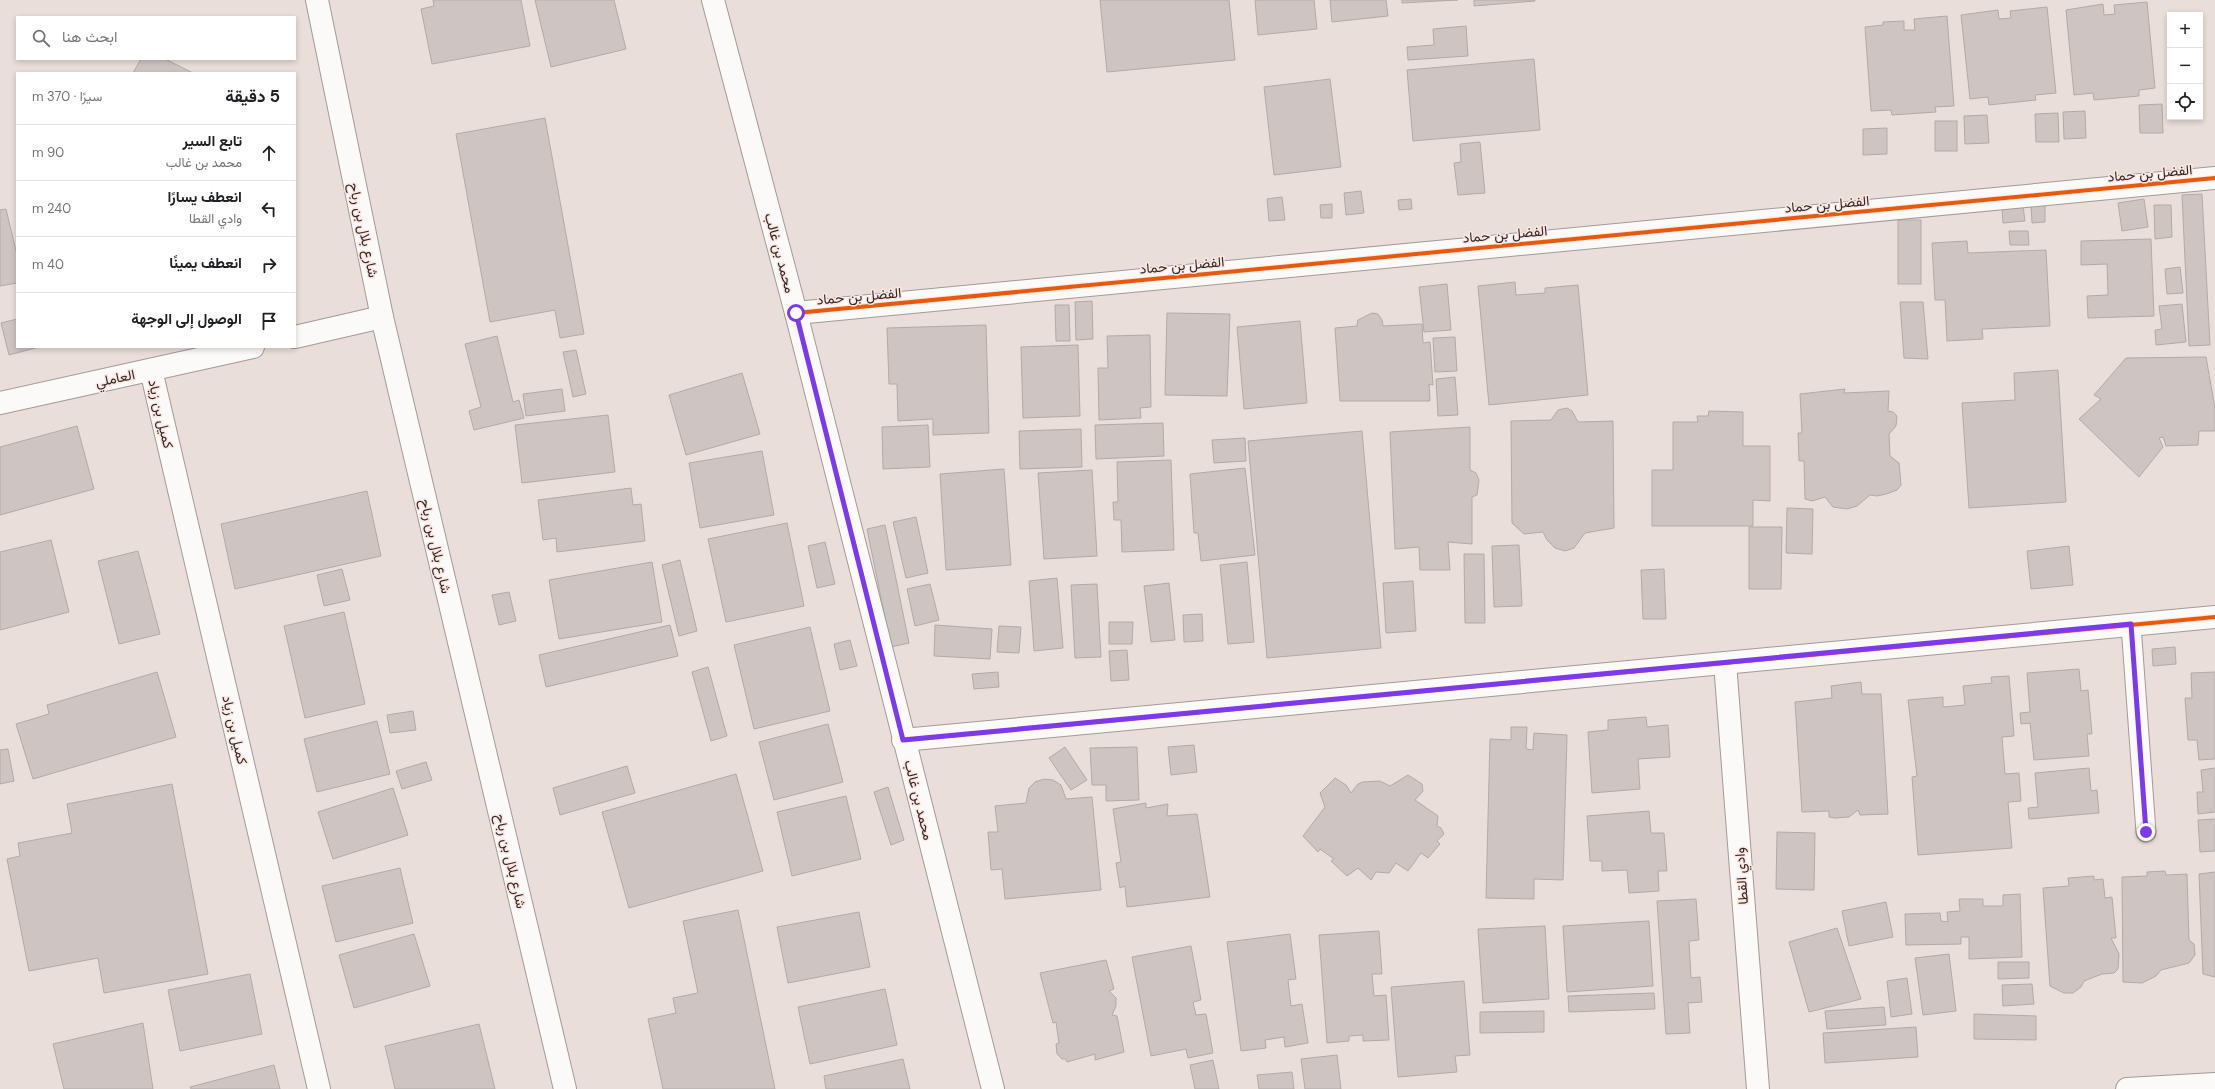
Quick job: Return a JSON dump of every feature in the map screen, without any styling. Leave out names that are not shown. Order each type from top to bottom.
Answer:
[{"type":"street","name":"شارع بلال بن رباح","points":[[317,0],[382,317],[564,1089]]},
{"type":"street","name":"محمد بن غالب","points":[[713,0],[796,313],[903,740],[993,1089]]},
{"type":"street","name":"الفضل بن حماد","points":[[796,313],[2215,178]]},
{"type":"street","points":[[296,337],[382,317]]},
{"type":"street","name":"العاملي","points":[[0,403],[249,348]]},
{"type":"street","name":"كميل بن زياد","points":[[151,370],[319,1089]]},
{"type":"street","points":[[903,740],[2215,616]]},
{"type":"street","name":"وادي القطا","points":[[1724,663],[1758,1089]]},
{"type":"street","points":[[2127,1089],[2215,1084]]},
{"type":"lane","points":[[2131,624],[2146,832]]},
{"type":"building","points":[[433,0],[521,0],[530,46],[432,64],[421,9],[434,6]]},
{"type":"building","points":[[535,0],[614,0],[626,49],[551,67]]},
{"type":"building","points":[[1100,0],[1229,0],[1235,60],[1107,72]]},
{"type":"building","points":[[1255,0],[1314,0],[1317,29],[1258,35]]},
{"type":"building","points":[[1330,0],[1386,0],[1388,16],[1332,22]]},
{"type":"building","points":[[1402,0],[1458,0],[1402,3]]},
{"type":"building","points":[[1474,0],[1535,0],[1535,1],[1474,6]]},
{"type":"building","points":[[2147,2],[2155,88],[2139,90],[2139,96],[2094,100],[2093,93],[2074,95],[2066,10],[2103,4],[2104,15],[2115,14],[2114,5]]},
{"type":"building","points":[[2047,7],[2056,93],[2035,95],[2036,100],[1989,105],[1988,97],[1970,99],[1961,15],[1998,10],[1999,19],[2011,18],[2010,11]]},
{"type":"building","points":[[1947,16],[1954,106],[1935,107],[1936,112],[1892,115],[1891,110],[1871,111],[1865,27],[1883,25],[1883,22],[1904,21],[1904,30],[1915,30],[1914,19]]},
{"type":"building","points":[[1466,26],[1468,56],[1408,60],[1407,47],[1434,45],[1433,29]]},
{"type":"building","points":[[1534,59],[1540,130],[1413,141],[1407,70]]},
{"type":"building","points":[[140,60],[167,60],[191,72],[134,72]]},
{"type":"building","points":[[1330,79],[1341,167],[1274,175],[1264,87]]},
{"type":"building","points":[[2162,104],[2163,133],[2140,133],[2139,105]]},
{"type":"building","points":[[2085,111],[2086,138],[2064,139],[2063,112]]},
{"type":"building","points":[[2058,113],[2059,142],[2036,142],[2035,114]]},
{"type":"building","points":[[1987,115],[1989,143],[1965,144],[1964,116]]},
{"type":"building","points":[[545,118],[584,334],[560,338],[555,310],[490,322],[456,134]]},
{"type":"building","points":[[1935,121],[1957,121],[1957,151],[1935,151]]},
{"type":"building","points":[[1887,128],[1887,154],[1863,155],[1863,129]]},
{"type":"building","points":[[1480,142],[1485,193],[1458,195],[1454,163],[1461,162],[1460,144]]},
{"type":"building","points":[[1361,191],[1364,213],[1346,215],[1344,193]]},
{"type":"building","points":[[2202,194],[2210,345],[2189,346],[2182,195]]},
{"type":"building","points":[[1282,197],[1285,220],[1269,221],[1267,199]]},
{"type":"building","points":[[1411,199],[1412,209],[1399,210],[1398,200]]},
{"type":"building","points":[[2144,199],[2148,227],[2122,231],[2118,203]]},
{"type":"building","points":[[1332,204],[1332,218],[1321,218],[1320,205]]},
{"type":"building","points":[[2045,205],[2045,222],[2032,223],[2031,206]]},
{"type":"building","points":[[2154,205],[2171,205],[2172,237],[2155,239]]},
{"type":"building","points":[[2023,206],[2025,221],[2003,223],[2002,208]]},
{"type":"building","points":[[6,209],[16,251],[16,283],[0,286],[0,210]]},
{"type":"building","points":[[1898,220],[1921,220],[1921,284],[1898,284]]},
{"type":"building","points":[[2009,231],[2028,231],[2029,245],[2010,245]]},
{"type":"building","points":[[2151,239],[2154,316],[2088,318],[2087,296],[2108,295],[2107,264],[2081,265],[2081,241]]},
{"type":"building","points":[[1967,241],[1968,253],[2046,250],[2050,326],[1982,329],[1983,339],[1947,341],[1945,300],[1935,300],[1932,243]]},
{"type":"building","points":[[2180,267],[2183,293],[2167,294],[2165,269]]},
{"type":"building","points":[[1515,282],[1516,295],[1545,293],[1545,288],[1578,285],[1588,395],[1489,405],[1478,286]]},
{"type":"building","points":[[1447,284],[1451,330],[1424,332],[1419,287]]},
{"type":"building","points":[[1092,301],[1093,339],[1076,340],[1075,302]]},
{"type":"building","points":[[1900,302],[1923,302],[1928,359],[1904,358]]},
{"type":"building","points":[[2182,304],[2186,342],[2156,345],[2155,330],[2162,329],[2159,306]]},
{"type":"building","points":[[1055,305],[1069,305],[1070,341],[1056,341]]},
{"type":"building","points":[[1167,313],[1230,314],[1227,396],[1165,395]]},
{"type":"building","points":[[1372,313],[1378,314],[1382,320],[1383,326],[1422,324],[1423,343],[1430,342],[1433,385],[1429,384],[1430,401],[1340,401],[1335,328],[1357,326],[1358,320]]},
{"type":"building","points":[[16,319],[16,348],[35,348],[9,355],[1,323]]},
{"type":"building","points":[[1300,321],[1307,403],[1244,409],[1237,327]]},
{"type":"building","points":[[986,325],[989,433],[933,435],[933,419],[898,421],[897,384],[889,384],[887,328]]},
{"type":"building","points":[[1150,335],[1151,407],[1140,408],[1141,418],[1099,420],[1098,368],[1108,368],[1107,336]]},
{"type":"building","points":[[497,336],[513,402],[519,400],[524,418],[474,430],[469,411],[481,407],[465,344]]},
{"type":"building","points":[[1455,337],[1457,371],[1435,372],[1433,338]]},
{"type":"building","points":[[1078,345],[1080,416],[1023,418],[1021,347]]},
{"type":"building","points":[[576,350],[586,394],[573,397],[563,352]]},
{"type":"building","points":[[2206,357],[2215,408],[2215,431],[2199,431],[2198,445],[2166,446],[2163,437],[2159,438],[2163,447],[2139,477],[2079,419],[2101,399],[2094,395],[2126,358]]},
{"type":"building","points":[[2058,370],[2066,502],[1969,508],[1962,403],[2015,400],[2014,373]]},
{"type":"building","points":[[742,373],[760,434],[686,455],[669,395]]},
{"type":"building","points":[[1455,377],[1458,415],[1438,416],[1436,379]]},
{"type":"building","points":[[562,389],[565,411],[526,416],[523,394]]},
{"type":"building","points":[[1845,389],[1844,393],[1889,391],[1888,411],[1893,412],[1897,416],[1896,426],[1889,434],[1890,456],[1899,463],[1901,485],[1897,490],[1886,494],[1877,496],[1870,495],[1857,506],[1847,509],[1833,507],[1825,497],[1812,501],[1805,499],[1804,461],[1799,461],[1798,433],[1802,433],[1800,394]]},
{"type":"building","points":[[1567,408],[1572,411],[1578,422],[1613,421],[1614,528],[1585,533],[1574,548],[1565,551],[1555,548],[1547,540],[1543,532],[1524,534],[1512,523],[1511,421],[1551,420],[1558,410]]},
{"type":"building","points":[[1709,411],[1743,412],[1743,446],[1770,446],[1770,501],[1753,500],[1753,526],[1652,526],[1652,470],[1673,470],[1673,422],[1698,422],[1697,416],[1708,416]]},
{"type":"building","points":[[608,415],[615,472],[522,483],[515,425]]},
{"type":"building","points":[[1163,423],[1164,456],[1096,459],[1095,425]]},
{"type":"building","points":[[928,425],[930,467],[883,469],[882,427]]},
{"type":"building","points":[[77,426],[94,489],[0,515],[0,447]]},
{"type":"building","points":[[1470,427],[1470,470],[1476,473],[1479,480],[1477,495],[1472,497],[1472,544],[1448,542],[1450,570],[1420,570],[1419,547],[1395,549],[1390,432]]},
{"type":"building","points":[[1081,429],[1082,467],[1020,469],[1019,431]]},
{"type":"building","points":[[1362,431],[1381,648],[1267,658],[1248,441]]},
{"type":"building","points":[[1245,438],[1246,461],[1214,463],[1212,440]]},
{"type":"building","points":[[762,451],[774,515],[700,528],[689,463]]},
{"type":"building","points":[[1171,460],[1174,550],[1122,552],[1121,520],[1114,520],[1113,502],[1118,502],[1117,462]]},
{"type":"building","points":[[1245,468],[1255,555],[1201,561],[1198,533],[1194,533],[1190,474]]},
{"type":"building","points":[[1004,469],[1011,565],[946,570],[940,474]]},
{"type":"building","points":[[1092,470],[1097,556],[1044,559],[1038,473]]},
{"type":"building","points":[[631,488],[633,505],[641,504],[645,541],[557,552],[556,538],[543,540],[538,500]]},
{"type":"building","points":[[367,491],[381,556],[235,589],[221,524]]},
{"type":"building","points":[[1787,508],[1813,509],[1812,554],[1786,553]]},
{"type":"building","points":[[916,517],[928,573],[906,578],[893,522]]},
{"type":"building","points":[[787,523],[804,606],[726,622],[708,539]]},
{"type":"building","points":[[885,525],[909,643],[891,647],[867,529]]},
{"type":"building","points":[[1749,527],[1782,527],[1781,589],[1749,589]]},
{"type":"building","points":[[51,540],[69,612],[0,630],[0,552]]},
{"type":"building","points":[[825,542],[835,584],[817,588],[808,546]]},
{"type":"building","points":[[1519,545],[1522,606],[1494,607],[1492,546]]},
{"type":"building","points":[[2069,546],[2073,585],[2031,589],[2027,551]]},
{"type":"building","points":[[138,551],[160,634],[119,644],[98,561]]},
{"type":"building","points":[[1464,554],[1484,554],[1485,623],[1465,623]]},
{"type":"building","points":[[680,560],[697,631],[679,636],[662,565]]},
{"type":"building","points":[[652,562],[662,622],[559,639],[549,580]]},
{"type":"building","points":[[1247,562],[1254,642],[1228,644],[1220,565]]},
{"type":"building","points":[[342,569],[350,600],[324,606],[317,575]]},
{"type":"building","points":[[1664,569],[1666,619],[1643,619],[1641,570]]},
{"type":"building","points":[[1057,578],[1063,648],[1034,651],[1029,581]]},
{"type":"building","points":[[1413,581],[1416,631],[1386,633],[1383,583]]},
{"type":"building","points":[[1169,583],[1175,640],[1151,642],[1144,586]]},
{"type":"building","points":[[930,584],[939,620],[915,626],[907,589]]},
{"type":"building","points":[[1097,584],[1101,657],[1075,658],[1071,585]]},
{"type":"building","points":[[509,592],[516,621],[499,625],[492,595]]},
{"type":"building","points":[[344,612],[365,704],[305,718],[284,626]]},
{"type":"building","points":[[1202,614],[1203,641],[1184,642],[1183,615]]},
{"type":"building","points":[[1109,622],[1133,622],[1132,644],[1109,644]]},
{"type":"building","points":[[670,625],[678,656],[546,687],[539,655]]},
{"type":"building","points":[[935,625],[992,629],[990,659],[934,656]]},
{"type":"building","points":[[999,626],[1021,627],[1019,653],[997,652]]},
{"type":"building","points":[[810,627],[830,711],[754,729],[734,645]]},
{"type":"building","points":[[850,640],[857,666],[840,670],[834,644]]},
{"type":"building","points":[[2175,647],[2176,664],[2153,666],[2152,649]]},
{"type":"building","points":[[1127,650],[1129,680],[1111,681],[1109,651]]},
{"type":"building","points":[[708,667],[727,736],[711,741],[692,672]]},
{"type":"building","points":[[2079,669],[2081,691],[2088,690],[2092,734],[2087,734],[2089,756],[2034,760],[2030,723],[2021,724],[2020,713],[2030,712],[2027,673]]},
{"type":"building","points":[[157,672],[176,737],[33,779],[16,724],[49,714],[47,705]]},
{"type":"building","points":[[998,672],[999,687],[974,689],[972,674]]},
{"type":"building","points":[[2215,672],[2215,759],[2199,760],[2197,740],[2188,740],[2185,698],[2192,698],[2191,673]]},
{"type":"building","points":[[2009,676],[2014,736],[2002,737],[2005,774],[2019,773],[2021,801],[2008,802],[2012,848],[1918,855],[1912,777],[1917,776],[1908,700],[1943,697],[1943,707],[1965,705],[1963,686],[1992,683],[1991,677]]},
{"type":"building","points":[[1861,682],[1862,694],[1881,694],[1888,814],[1860,815],[1858,810],[1849,817],[1835,818],[1829,817],[1829,811],[1802,812],[1795,702],[1832,698],[1831,686]]},
{"type":"building","points":[[413,711],[416,730],[390,733],[387,715]]},
{"type":"building","points":[[1646,717],[1647,727],[1668,725],[1670,757],[1638,759],[1640,789],[1592,793],[1588,732],[1608,730],[1608,720]]},
{"type":"building","points":[[377,721],[390,774],[317,792],[304,739]]},
{"type":"building","points":[[828,724],[843,782],[774,800],[759,742]]},
{"type":"building","points":[[1511,727],[1527,727],[1526,749],[1533,750],[1534,733],[1567,735],[1563,880],[1534,879],[1534,899],[1486,898],[1490,739],[1511,740]]},
{"type":"building","points":[[1194,745],[1197,772],[1171,775],[1168,747]]},
{"type":"building","points":[[1065,747],[1087,780],[1071,790],[1049,758]]},
{"type":"building","points":[[1137,747],[1139,800],[1106,801],[1106,785],[1092,785],[1090,748]]},
{"type":"building","points":[[8,749],[14,781],[0,784],[0,750]]},
{"type":"building","points":[[426,762],[432,780],[402,789],[396,771]]},
{"type":"building","points":[[627,766],[635,793],[560,815],[553,788]]},
{"type":"building","points":[[2089,768],[2091,791],[2097,790],[2099,813],[2029,819],[2028,808],[2038,807],[2035,773]]},
{"type":"building","points":[[2215,768],[2215,812],[2198,814],[2197,792],[2203,792],[2201,770]]},
{"type":"building","points":[[736,774],[763,871],[629,908],[602,812]]},
{"type":"building","points":[[1408,775],[1422,784],[1423,791],[1415,800],[1438,816],[1437,826],[1441,828],[1444,834],[1437,841],[1440,844],[1428,858],[1421,853],[1408,871],[1396,863],[1389,873],[1376,872],[1371,880],[1358,868],[1347,876],[1331,861],[1334,859],[1320,849],[1318,852],[1303,836],[1325,807],[1320,793],[1335,778],[1346,785],[1351,793],[1358,784],[1363,782],[1380,781],[1390,786]]},
{"type":"building","points":[[1044,779],[1053,780],[1061,785],[1066,799],[1092,797],[1101,890],[1005,899],[1002,869],[991,870],[988,832],[998,832],[995,806],[1026,803],[1029,788],[1035,782]]},
{"type":"building","points":[[172,784],[208,974],[104,993],[98,958],[29,971],[7,859],[20,856],[18,843],[72,833],[67,804]]},
{"type":"building","points":[[888,787],[904,840],[891,845],[874,792]]},
{"type":"building","points":[[393,788],[408,835],[333,859],[318,812]]},
{"type":"building","points":[[846,796],[861,859],[792,876],[777,812]]},
{"type":"building","points":[[1146,803],[1146,808],[1168,804],[1167,816],[1197,814],[1210,897],[1127,907],[1125,886],[1120,888],[1116,863],[1121,862],[1113,809]]},
{"type":"building","points":[[1649,811],[1651,833],[1664,833],[1667,871],[1658,871],[1659,891],[1629,893],[1627,870],[1602,871],[1602,861],[1590,861],[1587,816]]},
{"type":"building","points":[[2215,819],[2215,851],[2200,852],[2198,820]]},
{"type":"building","points":[[1777,832],[1815,833],[1814,890],[1776,889]]},
{"type":"building","points":[[400,868],[413,923],[336,942],[322,886]]},
{"type":"building","points":[[2165,871],[2166,875],[2187,874],[2189,940],[2194,944],[2195,955],[2189,963],[2161,970],[2156,976],[2142,983],[2123,982],[2122,877],[2147,876],[2147,872]]},
{"type":"building","points":[[2215,872],[2215,977],[2203,974],[2199,874]]},
{"type":"building","points":[[2094,876],[2094,880],[2103,879],[2105,898],[2112,897],[2116,938],[2111,938],[2119,954],[2118,969],[2114,973],[2102,974],[2084,981],[2081,987],[2073,993],[2064,993],[2050,986],[2043,888],[2069,886],[2068,878]]},
{"type":"building","points":[[2020,894],[2022,957],[1969,959],[1969,937],[1961,937],[1961,944],[1906,945],[1905,914],[1940,913],[1941,921],[1948,922],[1947,912],[1960,911],[1959,899],[1983,899],[1983,906],[2003,906],[2003,895]]},
{"type":"building","points":[[1696,899],[1699,940],[1689,941],[1691,978],[1700,977],[1702,1002],[1688,1003],[1690,1033],[1666,1034],[1657,901]]},
{"type":"building","points":[[1886,902],[1893,937],[1849,946],[1842,911]]},
{"type":"building","points":[[738,910],[775,1089],[663,1089],[648,1019],[676,1013],[673,998],[698,993],[683,921]]},
{"type":"building","points":[[859,912],[870,967],[788,983],[777,927]]},
{"type":"building","points":[[1649,921],[1653,986],[1567,992],[1563,926]]},
{"type":"building","points":[[1545,926],[1549,999],[1483,1003],[1478,929]]},
{"type":"building","points":[[1837,928],[1861,999],[1809,1012],[1789,942]]},
{"type":"building","points":[[1379,931],[1382,974],[1372,974],[1374,996],[1386,995],[1389,1040],[1363,1041],[1363,1035],[1349,1036],[1349,1041],[1327,1043],[1319,935]]},
{"type":"building","points":[[414,934],[430,986],[354,1008],[339,955]]},
{"type":"building","points":[[1290,934],[1296,979],[1288,980],[1291,1006],[1302,1004],[1308,1043],[1285,1047],[1284,1037],[1265,1040],[1266,1048],[1241,1051],[1227,942]]},
{"type":"building","points":[[1191,946],[1201,1000],[1193,1002],[1196,1015],[1206,1014],[1213,1053],[1188,1058],[1186,1049],[1151,1056],[1132,957]]},
{"type":"building","points":[[1949,954],[1956,1011],[1923,1015],[1915,958]]},
{"type":"building","points":[[1106,960],[1114,989],[1109,991],[1116,998],[1116,1006],[1112,1015],[1117,1016],[1124,1052],[1095,1060],[1095,1054],[1067,1062],[1066,1059],[1062,1059],[1057,1054],[1056,1044],[1059,1043],[1056,1022],[1053,1023],[1040,973]]},
{"type":"building","points":[[1998,962],[2029,962],[2029,978],[1998,979]]},
{"type":"building","points":[[250,974],[262,1034],[180,1051],[168,990]]},
{"type":"building","points":[[1907,978],[1912,1014],[1891,1017],[1887,981]]},
{"type":"building","points":[[1464,981],[1470,1055],[1455,1056],[1457,1072],[1398,1077],[1391,987]]},
{"type":"building","points":[[2032,984],[2034,1004],[2003,1006],[2002,985]]},
{"type":"building","points":[[885,989],[897,1045],[810,1064],[798,1007]]},
{"type":"building","points":[[1654,993],[1655,1009],[1569,1012],[1568,996]]},
{"type":"building","points":[[1884,1007],[1886,1025],[1827,1029],[1825,1011]]},
{"type":"building","points":[[1544,1011],[1544,1032],[1480,1033],[1480,1012]]},
{"type":"building","points":[[1974,1014],[2036,1016],[2036,1040],[1974,1039]]},
{"type":"building","points":[[143,1023],[153,1089],[64,1089],[53,1044]]},
{"type":"building","points":[[479,1024],[495,1089],[395,1089],[385,1046]]},
{"type":"building","points":[[1916,1027],[1918,1057],[1825,1063],[1823,1033]]},
{"type":"building","points":[[1337,1055],[1341,1089],[1305,1089],[1301,1059]]},
{"type":"building","points":[[903,1059],[910,1089],[826,1089],[824,1076]]},
{"type":"building","points":[[1213,1060],[1219,1089],[1195,1089],[1190,1065]]},
{"type":"building","points":[[274,1065],[280,1089],[191,1089],[190,1087]]},
{"type":"building","points":[[1292,1072],[1294,1089],[1259,1089],[1257,1075]]},
{"type":"cycle path","points":[[796,313],[2215,178]]},
{"type":"cycle path","points":[[903,740],[2215,617]]},
{"type":"route","points":[[796,313],[903,740],[2131,624],[2146,832]]}]
